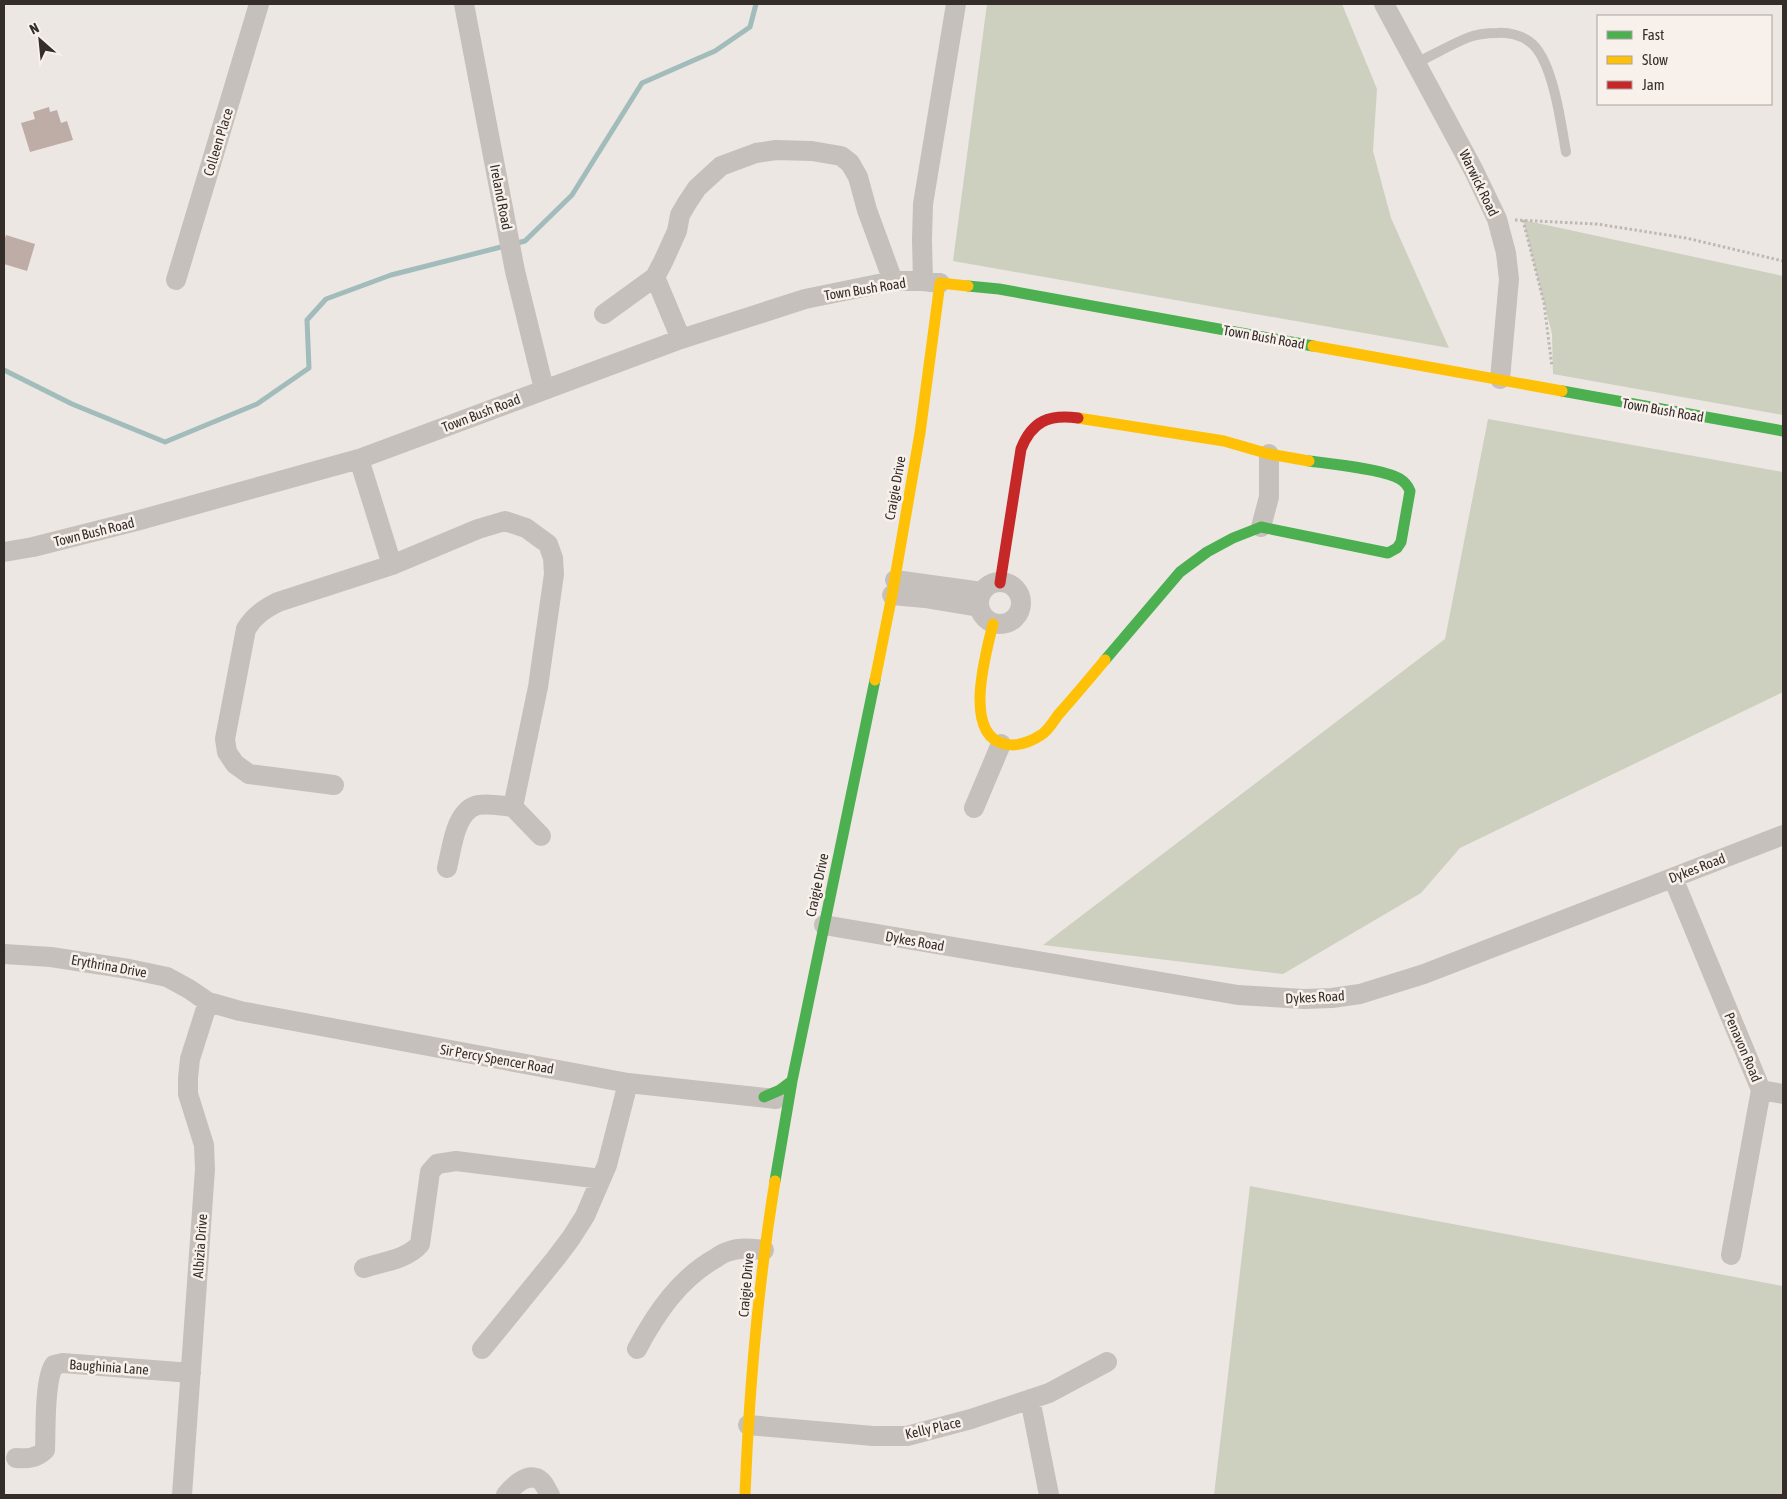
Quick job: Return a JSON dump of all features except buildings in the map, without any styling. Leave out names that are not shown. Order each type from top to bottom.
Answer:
[{"type":"street","name":"Colleen Place","points":[[176,280],[259,4]]},
{"type":"street","name":"Ireland Road","points":[[464,4],[515,271],[544,389]]},
{"type":"street","points":[[932,282],[922,240],[923,204],[956,4]]},
{"type":"street","name":"Warwick Road","points":[[1384,4],[1474,171],[1497,220],[1506,253],[1509,279],[1500,379]]},
{"type":"street","points":[[604,314],[655,277],[674,239],[680,215],[697,188],[721,166],[756,153],[776,150],[812,151],[841,156],[850,163],[858,177],[866,210],[893,281]]},
{"type":"street","points":[[655,277],[681,338]]},
{"type":"street","name":"Town Bush Road","points":[[4,552],[33,547],[136,521],[359,459],[681,338],[805,299],[893,281],[932,282],[999,289],[1783,431]]},
{"type":"street","name":"Craigie Drive","points":[[745,1495],[748,1425],[764,1250],[790,1091],[893,588],[920,433],[932,282]]},
{"type":"street","points":[[993,624],[980,704],[983,726],[988,735],[1001,744],[1013,746],[1023,744],[1042,736],[1180,572],[1207,552],[1233,538],[1261,527],[1388,553],[1397,548],[1400,542],[1410,491],[1407,483],[1401,478],[1384,473],[1269,454],[1224,441],[1069,417],[1050,418],[1035,424],[1026,435],[1021,449],[1000,582]]},
{"type":"street","points":[[1261,527],[1269,497],[1269,454]]},
{"type":"street","points":[[359,459],[392,565]]},
{"type":"street","points":[[334,785],[249,774],[235,764],[228,752],[225,739],[246,629],[251,620],[278,602],[392,565],[478,529],[505,521],[526,528],[548,544],[553,558],[554,574],[538,687],[513,807]]},
{"type":"street","points":[[1000,582],[1010,585],[1015,590],[1020,600],[1020,608],[1012,620],[1006,623],[993,624],[982,614],[981,599],[989,586],[1000,582]]},
{"type":"street","points":[[893,588],[925,598],[981,599]]},
{"type":"street","points":[[974,808],[1001,744]]},
{"type":"street","points":[[447,868],[458,822],[464,812],[477,805],[513,807],[542,836]]},
{"type":"street","name":"Dykes Road","points":[[824,926],[1238,995],[1277,998],[1332,998],[1360,994],[1424,974],[1783,835]]},
{"type":"street","name":"Penavon Road","points":[[1672,878],[1761,1090],[1731,1255]]},
{"type":"street","name":"Erythrina Drive","points":[[4,954],[51,957],[167,977],[208,1002]]},
{"type":"street","name":"Sir Percy Spencer Road","points":[[208,1002],[240,1011],[628,1083],[764,1097],[790,1091]]},
{"type":"street","name":"Albizia Drive","points":[[182,1495],[205,1169],[204,1145],[188,1094],[188,1078],[190,1059],[208,1002]]},
{"type":"street","points":[[482,1349],[571,1238],[585,1216],[607,1165],[628,1083]]},
{"type":"street","points":[[1761,1090],[1783,1094]]},
{"type":"street","points":[[364,1268],[408,1254],[420,1244],[430,1172],[438,1164],[456,1161],[601,1179]]},
{"type":"street","points":[[637,1349],[675,1290],[695,1272],[729,1251],[748,1248],[764,1250]]},
{"type":"street","name":"Kelly Place","points":[[748,1425],[873,1436],[907,1436],[970,1419],[1049,1393],[1107,1362]]},
{"type":"street","name":"Baughinia Lane","points":[[16,1458],[28,1459],[40,1455],[45,1450],[50,1371],[54,1365],[63,1363],[191,1373]]},
{"type":"street","points":[[1030,1399],[1049,1495]]},
{"type":"street","points":[[506,1495],[517,1483],[530,1478],[541,1480],[550,1495]]},
{"type":"lane","points":[[1416,63],[1468,37],[1481,34],[1501,33],[1516,35],[1530,42],[1538,51],[1551,79],[1566,152]]},
{"type":"path","points":[[1497,220],[1597,224],[1686,238],[1783,260]]},
{"type":"path","points":[[1523,220],[1544,303],[1553,374]]},
{"type":"green space","points":[[987,4],[1342,4],[1377,89],[1373,151],[1391,218],[1449,348],[953,261]]},
{"type":"green space","points":[[1523,220],[1783,276],[1783,415],[1553,374],[1552,334]]},
{"type":"green space","points":[[1488,419],[1783,472],[1783,692],[1460,848],[1421,893],[1283,974],[1043,945],[1445,639]]},
{"type":"green space","points":[[1250,1186],[1783,1286],[1783,1495],[1214,1495]]},
{"type":"waterway","points":[[513,244],[525,241],[572,195],[642,83],[715,51],[750,27],[756,4]]},
{"type":"waterway","points":[[4,370],[72,404],[165,442],[257,404],[309,368],[307,320],[326,299],[391,275],[505,246]]},
{"type":"traffic: fast","points":[[968,286],[999,289],[1313,346]]},
{"type":"traffic: fast","points":[[1562,391],[1783,431]]},
{"type":"traffic: fast","points":[[1105,660],[1180,572],[1207,552],[1233,538],[1261,527],[1388,553],[1397,548],[1401,542],[1410,491],[1405,483],[1392,475],[1382,472],[1309,461]]},
{"type":"traffic: fast","points":[[775,1181],[792,1081],[875,680]]},
{"type":"traffic: fast","points":[[764,1097],[780,1090],[792,1081]]},
{"type":"traffic: slow","points":[[875,680],[920,433],[940,283],[968,286]]},
{"type":"traffic: slow","points":[[1313,346],[1562,391]]},
{"type":"traffic: slow","points":[[1078,418],[1224,441],[1269,454],[1309,461]]},
{"type":"traffic: slow","points":[[993,624],[982,672],[980,710],[984,726],[992,737],[1005,744],[1023,743],[1044,733],[1105,660]]},
{"type":"traffic: slow","points":[[745,1495],[755,1338],[775,1181]]},
{"type":"traffic: jam","points":[[1000,583],[1021,449],[1025,439],[1036,426],[1050,419],[1058,417],[1078,418]]}]
